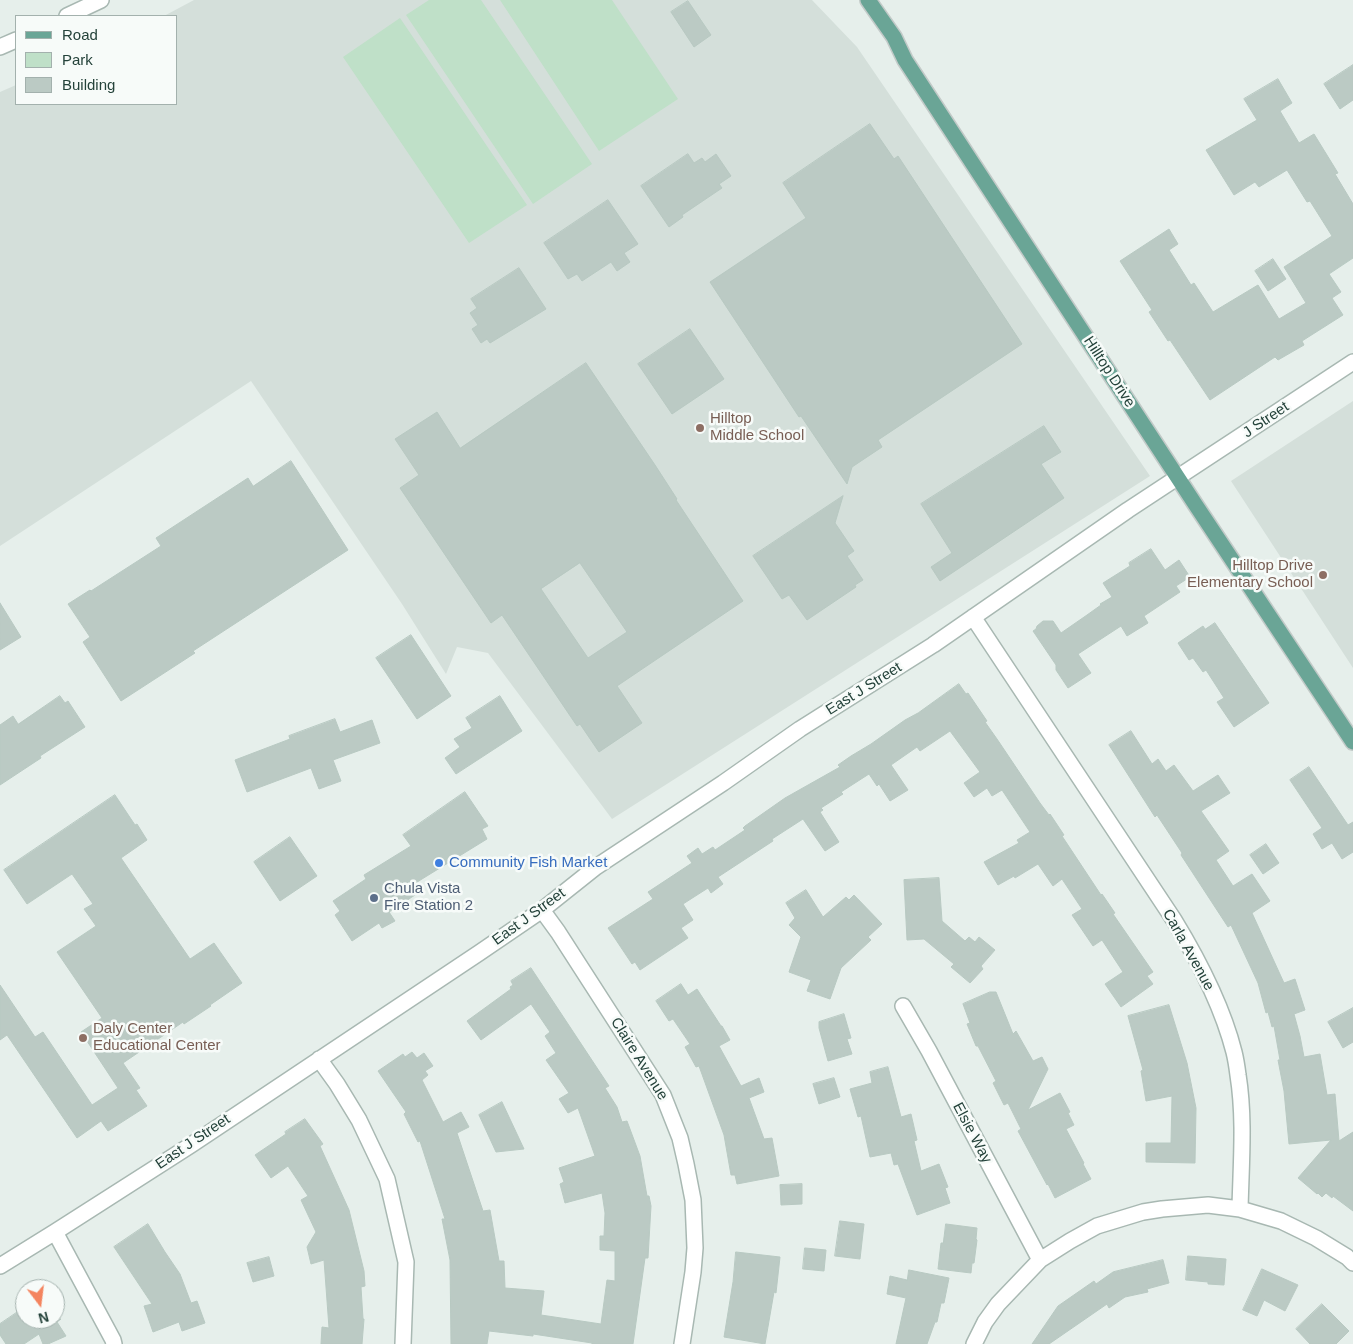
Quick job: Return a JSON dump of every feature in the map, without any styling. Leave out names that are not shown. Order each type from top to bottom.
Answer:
[{"type":"main road","name":"Hilltop Drive","points":[[868,0],[894,36],[905,60],[1353,742]]},
{"type":"street","points":[[68,15],[101,0]]},
{"type":"street","points":[[0,47],[15,40]]},
{"type":"street","name":"J Street","points":[[1179,478],[1353,362]]},
{"type":"street","name":"East J Street","points":[[0,1266],[191,1145],[542,910],[596,867],[723,783],[800,729],[933,645],[1128,510],[1179,478]]},
{"type":"street","name":"Carla Avenue","points":[[973,617],[1174,920],[1209,984],[1234,1053],[1240,1088],[1242,1120],[1240,1209]]},
{"type":"street","name":"Claire Avenue","points":[[542,910],[663,1095],[680,1138],[690,1182],[695,1232],[693,1272],[682,1344]]},
{"type":"street","name":"Elsie Way","points":[[903,1006],[929,1051],[1040,1260]]},
{"type":"street","points":[[319,1059],[359,1120],[387,1179],[406,1262],[403,1344]]},
{"type":"street","points":[[974,1344],[985,1322],[998,1304],[1040,1260],[1097,1226],[1133,1215],[1162,1209],[1208,1206],[1240,1209],[1281,1221],[1316,1238],[1346,1257],[1353,1264]]},
{"type":"street","points":[[55,1232],[114,1340],[114,1344]]},
{"type":"shaded area","name":"Hilltop Middle School","points":[[194,0],[812,0],[857,47],[1150,476],[612,819],[488,653],[457,647],[446,674],[402,604],[251,381],[0,546],[0,92],[15,85],[15,105],[178,105],[178,15],[166,15]]},
{"type":"shaded area","name":"Hilltop Drive Elementary School","points":[[1353,401],[1353,668],[1231,481]]},
{"type":"green space","points":[[429,0],[481,0],[592,164],[533,204],[406,15]]},
{"type":"green space","points":[[500,0],[612,0],[678,99],[599,151]]},
{"type":"green space","points":[[400,18],[527,205],[469,243],[343,57]]},
{"type":"building","points":[[688,1],[711,35],[694,47],[671,12]]},
{"type":"building","points":[[1353,65],[1353,100],[1340,109],[1324,84]]},
{"type":"building","points":[[1278,79],[1292,103],[1280,111],[1299,143],[1314,134],[1338,173],[1335,174],[1353,204],[1353,258],[1329,274],[1341,292],[1332,298],[1343,315],[1302,341],[1304,345],[1278,360],[1275,357],[1210,400],[1149,312],[1152,310],[1120,261],[1169,229],[1178,244],[1169,250],[1191,285],[1194,283],[1213,312],[1258,285],[1279,319],[1306,303],[1284,267],[1332,236],[1310,201],[1307,202],[1287,170],[1259,187],[1255,182],[1234,195],[1206,150],[1257,120],[1244,99]]},
{"type":"building","points":[[870,124],[894,159],[898,156],[1022,344],[878,440],[882,447],[852,467],[847,484],[801,416],[799,417],[710,282],[806,218],[783,183]]},
{"type":"building","points":[[688,154],[694,163],[702,158],[705,162],[716,154],[731,176],[719,184],[722,188],[682,215],[683,217],[669,227],[641,186]]},
{"type":"building","points":[[608,200],[638,244],[624,253],[630,262],[617,271],[611,262],[582,281],[577,274],[568,279],[544,243]]},
{"type":"building","points":[[1273,259],[1286,279],[1268,291],[1255,271]]},
{"type":"building","points":[[519,268],[546,309],[490,343],[487,339],[481,343],[472,329],[478,325],[470,313],[477,308],[471,299]]},
{"type":"building","points":[[690,329],[724,379],[672,414],[638,364]]},
{"type":"building","points":[[586,363],[743,601],[617,686],[642,723],[599,752],[580,724],[577,726],[502,615],[491,623],[400,488],[419,475],[395,439],[437,412],[460,448]],"holes":[[[580,563],[627,632],[588,658],[541,589]]]},
{"type":"building","points":[[1044,426],[1061,452],[1041,464],[1064,498],[940,581],[931,567],[952,553],[921,504]]},
{"type":"building","points":[[291,461],[348,550],[193,651],[195,653],[121,701],[83,642],[90,637],[68,604],[161,546],[156,538],[248,478],[253,486]]},
{"type":"building","points":[[843,496],[835,523],[854,551],[847,556],[863,580],[855,585],[856,587],[807,620],[789,595],[782,599],[753,556]]},
{"type":"building","points":[[1151,549],[1165,570],[1179,560],[1190,577],[1176,586],[1180,592],[1144,616],[1148,623],[1127,636],[1121,626],[1078,654],[1091,673],[1068,688],[1056,670],[1056,665],[1033,631],[1043,621],[1053,621],[1061,633],[1087,615],[1112,597],[1103,583],[1130,566],[1129,563]]},
{"type":"building","points":[[0,603],[21,637],[0,650]]},
{"type":"building","points":[[1215,623],[1269,703],[1234,727],[1217,702],[1224,698],[1206,670],[1203,672],[1193,658],[1189,660],[1178,643],[1203,626],[1205,629]]},
{"type":"building","points":[[411,635],[451,696],[417,719],[376,658]]},
{"type":"building","points":[[959,684],[966,694],[968,693],[987,721],[985,722],[1040,803],[1050,814],[1064,835],[1062,836],[1115,913],[1113,914],[1153,972],[1147,976],[1153,984],[1121,1007],[1105,984],[1123,972],[1102,940],[1093,946],[1072,915],[1082,909],[1062,879],[1053,886],[1038,864],[1015,878],[1014,876],[998,885],[984,862],[1019,843],[1017,840],[1030,832],[1002,790],[992,796],[987,788],[974,797],[964,783],[980,772],[950,731],[920,751],[917,747],[891,765],[908,790],[890,801],[879,784],[877,786],[869,774],[821,808],[823,810],[820,812],[839,842],[825,851],[803,819],[718,877],[723,884],[711,893],[708,888],[683,904],[693,920],[681,928],[688,938],[640,970],[635,962],[632,964],[608,928],[653,899],[648,892],[692,863],[687,856],[698,848],[702,854],[713,847],[715,850],[745,830],[743,828],[745,826],[785,798],[840,767],[838,765]]},
{"type":"building","points":[[60,696],[65,703],[68,701],[85,727],[0,785],[0,725],[13,716],[18,724]]},
{"type":"building","points":[[500,696],[522,731],[456,774],[445,758],[460,747],[454,739],[472,728],[466,718]]},
{"type":"building","points":[[335,719],[340,732],[372,720],[380,743],[333,760],[341,781],[319,789],[311,768],[247,792],[235,760],[290,739],[289,736]]},
{"type":"building","points":[[1131,731],[1152,764],[1158,759],[1166,771],[1174,765],[1193,791],[1218,775],[1230,793],[1201,811],[1229,851],[1216,860],[1233,886],[1252,874],[1270,901],[1252,913],[1284,983],[1295,979],[1305,1010],[1294,1014],[1304,1057],[1320,1054],[1327,1095],[1335,1094],[1339,1141],[1353,1132],[1353,1211],[1333,1196],[1332,1198],[1326,1193],[1322,1197],[1317,1194],[1298,1178],[1331,1140],[1289,1144],[1284,1091],[1274,1026],[1272,1027],[1268,1012],[1266,1013],[1258,983],[1231,925],[1228,927],[1181,855],[1182,853],[1157,815],[1155,817],[1109,745]]},
{"type":"building","points":[[1309,767],[1348,825],[1353,822],[1353,852],[1342,859],[1332,843],[1322,849],[1313,834],[1322,828],[1290,780]]},
{"type":"building","points":[[465,792],[488,826],[482,829],[487,839],[409,887],[415,895],[389,912],[395,921],[382,928],[379,923],[352,941],[335,915],[340,911],[333,901],[366,879],[364,875],[411,846],[403,835]]},
{"type":"building","points":[[115,795],[147,840],[121,858],[190,959],[214,943],[242,983],[211,1006],[184,1024],[183,1022],[123,1063],[140,1088],[136,1090],[147,1106],[108,1131],[101,1121],[77,1138],[7,1035],[0,1040],[0,985],[35,1037],[43,1032],[92,1105],[118,1088],[81,1032],[102,1018],[57,952],[96,926],[84,909],[93,904],[72,874],[27,904],[4,870]]},
{"type":"building","points":[[290,837],[317,876],[280,901],[254,862]]},
{"type":"building","points":[[1266,844],[1279,863],[1263,874],[1250,855]]},
{"type":"building","points":[[939,878],[942,921],[965,941],[969,937],[975,942],[979,937],[995,950],[981,966],[983,969],[970,983],[951,967],[954,964],[924,939],[907,940],[904,880]]},
{"type":"building","points":[[806,890],[823,917],[846,897],[849,900],[854,895],[882,924],[868,937],[871,940],[841,968],[830,999],[807,991],[811,980],[789,972],[801,937],[789,925],[795,918],[786,903]]},
{"type":"building","points":[[531,968],[609,1086],[605,1088],[617,1107],[622,1122],[627,1121],[640,1156],[647,1196],[649,1196],[651,1206],[648,1258],[645,1258],[633,1344],[592,1344],[533,1334],[533,1336],[489,1331],[487,1344],[451,1344],[450,1260],[442,1219],[445,1219],[420,1141],[418,1142],[404,1114],[406,1112],[378,1071],[403,1054],[405,1057],[412,1052],[417,1058],[424,1053],[433,1066],[425,1071],[428,1075],[422,1080],[443,1122],[461,1112],[469,1127],[457,1133],[483,1211],[490,1210],[499,1261],[504,1261],[505,1288],[544,1291],[541,1315],[601,1324],[607,1280],[615,1281],[615,1251],[600,1250],[600,1236],[604,1236],[605,1213],[602,1193],[565,1203],[560,1184],[564,1182],[559,1168],[595,1156],[578,1108],[568,1113],[559,1099],[569,1093],[546,1060],[556,1053],[545,1036],[550,1032],[531,1004],[481,1040],[467,1021],[511,989],[510,987],[513,985],[511,981]]},
{"type":"building","points":[[681,984],[688,995],[697,989],[722,1026],[730,1040],[719,1046],[741,1086],[759,1078],[764,1092],[749,1098],[764,1139],[772,1138],[779,1176],[737,1184],[735,1175],[731,1175],[724,1135],[699,1066],[696,1067],[685,1047],[690,1044],[673,1019],[669,1021],[656,1001]]},
{"type":"building","points":[[990,992],[996,992],[1013,1034],[1016,1031],[1033,1061],[1042,1057],[1048,1069],[1028,1110],[1060,1093],[1070,1112],[1068,1113],[1074,1125],[1066,1129],[1091,1179],[1055,1198],[1018,1131],[1021,1129],[1008,1103],[1004,1105],[993,1083],[996,1081],[978,1046],[976,1046],[967,1024],[970,1023],[963,1004]]},
{"type":"building","points":[[1169,1005],[1187,1063],[1196,1108],[1195,1163],[1146,1162],[1146,1143],[1171,1143],[1172,1096],[1146,1101],[1141,1071],[1143,1070],[1128,1016]]},
{"type":"building","points":[[1353,1008],[1353,1042],[1343,1048],[1328,1022]]},
{"type":"building","points":[[844,1014],[851,1038],[847,1039],[852,1054],[828,1061],[819,1022]]},
{"type":"building","points":[[888,1067],[901,1117],[911,1114],[917,1140],[914,1141],[921,1171],[939,1164],[948,1187],[945,1188],[950,1203],[917,1215],[898,1164],[894,1165],[891,1153],[870,1157],[861,1116],[858,1117],[850,1089],[872,1083],[870,1072]]},
{"type":"building","points":[[834,1078],[840,1097],[819,1104],[813,1084]]},
{"type":"building","points":[[502,1102],[524,1149],[496,1152],[479,1115]]},
{"type":"building","points":[[305,1119],[323,1144],[320,1146],[349,1210],[364,1271],[365,1286],[361,1287],[364,1319],[362,1344],[321,1344],[322,1327],[329,1328],[324,1260],[311,1264],[307,1247],[316,1232],[301,1200],[308,1196],[288,1166],[271,1178],[255,1155]]},
{"type":"building","points":[[802,1184],[802,1204],[781,1205],[780,1185]]},
{"type":"building","points":[[840,1221],[864,1224],[860,1259],[835,1256]]},
{"type":"building","points":[[148,1224],[180,1274],[191,1303],[197,1301],[205,1323],[182,1331],[179,1322],[153,1332],[144,1306],[152,1304],[114,1247]]},
{"type":"building","points":[[946,1224],[977,1228],[974,1263],[972,1263],[971,1273],[938,1269],[941,1243],[943,1243]]},
{"type":"building","points":[[805,1248],[826,1250],[824,1271],[803,1269]]},
{"type":"building","points":[[736,1252],[780,1257],[776,1293],[774,1292],[765,1344],[724,1337]]},
{"type":"building","points":[[1188,1256],[1226,1259],[1224,1285],[1186,1280]]},
{"type":"building","points":[[269,1257],[274,1276],[253,1282],[247,1263]]},
{"type":"building","points":[[1163,1260],[1169,1283],[1147,1289],[1148,1292],[1125,1297],[1109,1308],[1107,1304],[1049,1344],[1032,1344],[1058,1306],[1094,1281],[1096,1284],[1113,1272]]},
{"type":"building","points":[[1262,1269],[1298,1285],[1285,1311],[1264,1300],[1257,1316],[1243,1310]]},
{"type":"building","points":[[909,1270],[949,1278],[944,1303],[941,1303],[937,1322],[935,1322],[927,1344],[896,1344],[906,1298],[887,1294],[890,1276],[907,1280]]},
{"type":"building","points":[[1322,1304],[1349,1331],[1336,1344],[1310,1344],[1296,1329]]},
{"type":"building","points":[[15,1314],[15,1329],[62,1329],[66,1336],[48,1344],[43,1344],[39,1334],[24,1344],[6,1344],[0,1335],[0,1324]]},
{"type":"place","name":"Hilltop Middle School","points":[[700,428]]},
{"type":"place","name":"Hilltop Drive Elementary School","points":[[1323,575]]},
{"type":"place","name":"Community Fish Market","points":[[439,863]]},
{"type":"place","name":"Chula Vista Fire Station 2","points":[[374,898]]},
{"type":"place","name":"Daly Center Educational Center","points":[[83,1038]]}]
